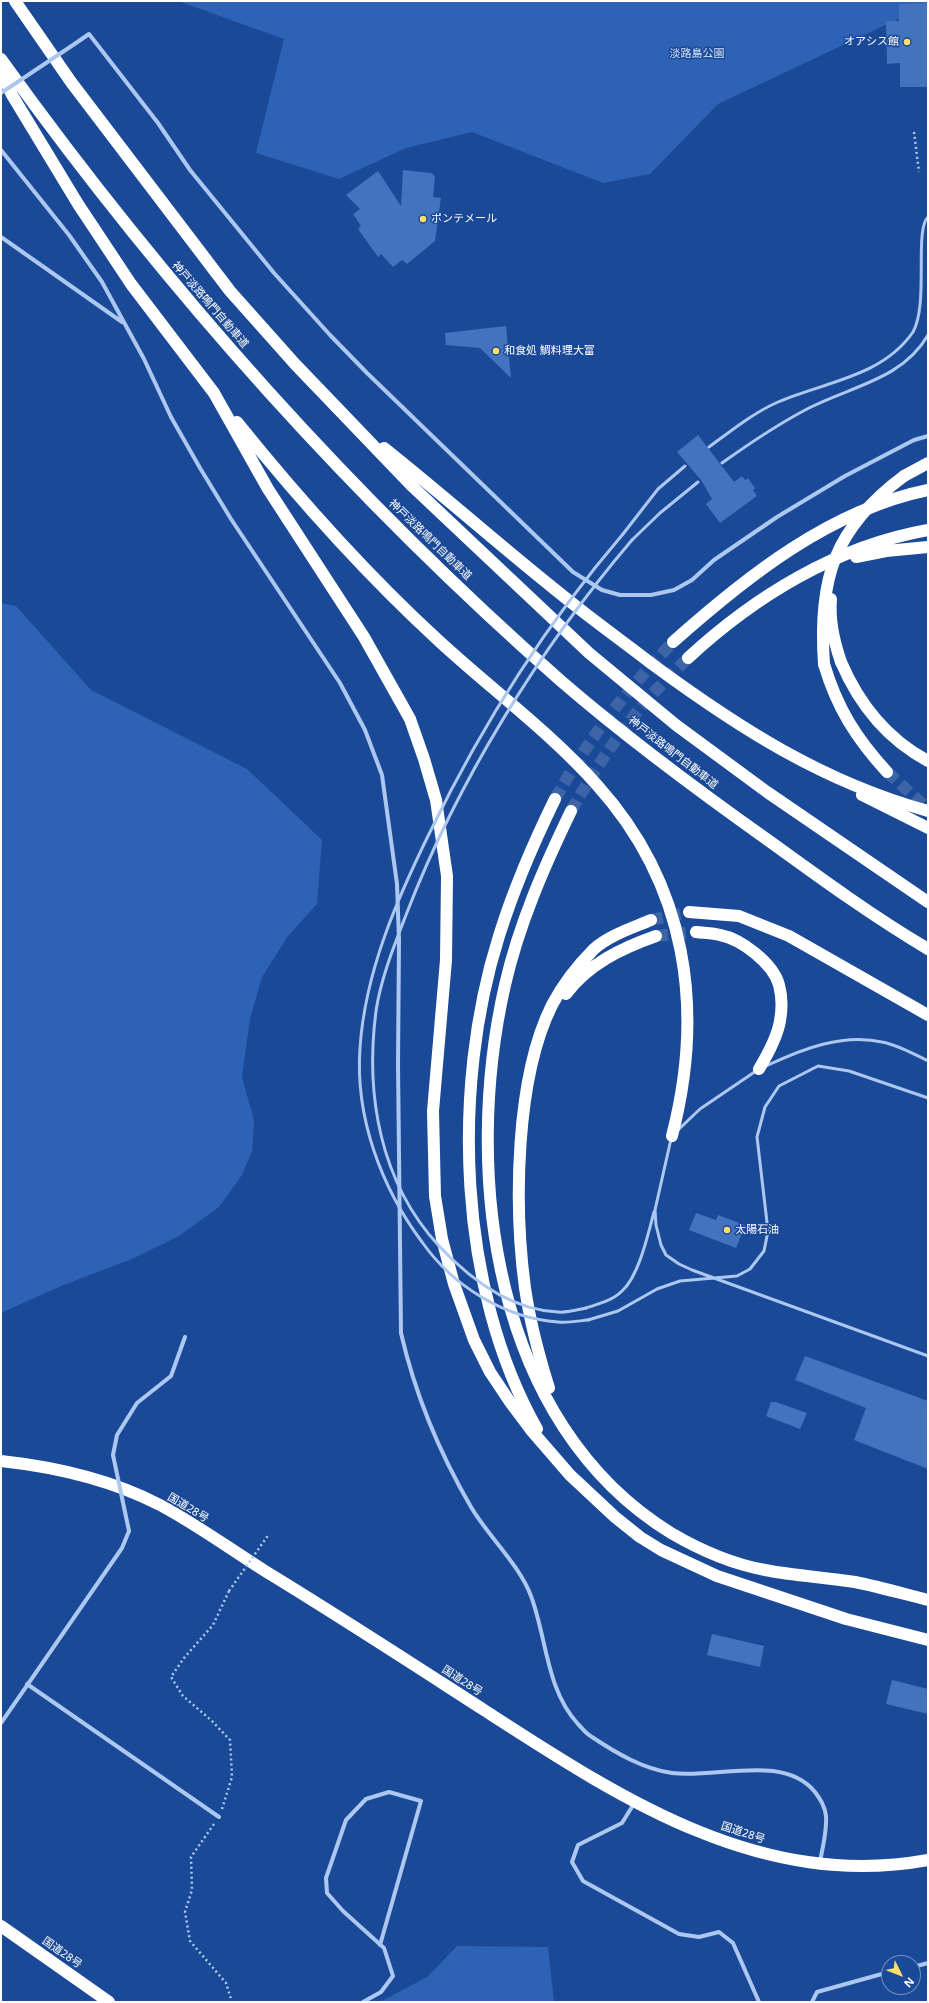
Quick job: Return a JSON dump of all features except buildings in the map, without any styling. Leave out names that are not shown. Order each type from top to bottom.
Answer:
[{"type":"highway","points":[[15,1],[71,82],[230,291],[346,419],[413,487],[589,653],[676,725],[767,792],[928,902]]},
{"type":"highway","name":"神戸淡路鳴門自動車道","points":[[1,60],[85,173],[176,287],[267,390],[370,500],[479,606],[563,682],[654,756],[827,883],[928,949]]},
{"type":"highway","points":[[1,72],[12,95],[82,210],[132,284],[214,393],[269,462],[359,562],[439,641],[572,759],[598,785],[630,828],[645,852],[667,900],[685,976],[688,1006],[688,1043],[680,1106],[672,1136]]},
{"type":"highway","points":[[214,393],[268,489],[388,677],[410,719],[436,800],[447,876],[446,960],[433,1112],[435,1196],[442,1239],[463,1312],[474,1340],[490,1372],[510,1402],[551,1452],[587,1492],[640,1537],[717,1576],[846,1619],[928,1640]]},
{"type":"highway","points":[[346,419],[413,471],[597,623],[684,687],[783,752],[892,811],[928,828]]},
{"type":"highway","points":[[887,772],[866,748],[842,712],[831,688],[824,664],[822,617],[825,592],[831,569],[841,545],[855,523],[887,489],[904,476],[928,463]]},
{"type":"highway","points":[[673,642],[730,594],[808,540],[859,512],[928,490]]},
{"type":"highway","points":[[855,523],[836,566],[832,586],[830,606],[835,645],[849,680],[877,721],[912,752],[928,760]]},
{"type":"highway","points":[[688,658],[730,622],[756,603],[814,569],[849,553],[883,541],[928,530]]},
{"type":"highway","points":[[814,569],[850,558],[886,551],[928,547]]},
{"type":"highway","points":[[817,770],[928,811]]},
{"type":"highway","points":[[551,1452],[523,1402],[501,1345],[490,1309],[477,1255],[469,1167],[469,1118],[478,1027],[486,982],[498,937],[532,846],[555,799]]},
{"type":"highway","points":[[571,811],[548,857],[532,898],[505,985],[491,1075],[488,1164],[496,1250],[505,1289],[534,1370],[548,1402],[564,1429],[585,1457],[606,1481],[626,1500],[672,1533],[698,1547],[725,1559],[764,1570],[856,1582],[928,1600]]},
{"type":"highway","points":[[689,912],[739,916],[789,936],[928,1015]]},
{"type":"highway","points":[[564,1429],[551,1397],[542,1365],[525,1289],[519,1187],[520,1150],[529,1078],[535,1052],[552,1004],[578,966],[595,948],[615,935],[651,920]]},
{"type":"highway","points":[[696,932],[721,935],[748,947],[768,966],[779,984],[782,1004],[780,1022],[771,1048],[759,1069]]},
{"type":"highway","points":[[535,1052],[555,1010],[581,978],[613,954],[656,936]]},
{"type":"highway","name":"国道28号","points":[[1,1461],[66,1471],[99,1480],[161,1506],[316,1602],[548,1751],[664,1818],[726,1842],[774,1856],[820,1864],[876,1866],[928,1860]]},
{"type":"highway","name":"国道28号","points":[[1,1926],[109,2002]]},
{"type":"street","points":[[1,93],[89,34],[158,124],[190,170],[274,273],[330,335],[573,572],[602,590],[620,595],[651,595],[674,590],[692,580],[714,560],[777,517],[844,476],[914,440],[928,436]]},
{"type":"street","points":[[1,150],[89,262],[144,359],[171,416],[200,468],[231,519],[340,683],[366,730],[382,776],[397,884],[399,940],[398,1064],[401,1333],[423,1410],[444,1457],[472,1508],[522,1577],[530,1595],[541,1629],[553,1683],[560,1698],[575,1721],[590,1736],[646,1768],[673,1773],[772,1770],[795,1775],[810,1786],[821,1800],[826,1815],[825,1838],[820,1864]]},
{"type":"street","points":[[1,237],[124,324]]},
{"type":"street","points":[[1,1723],[122,1548],[129,1531],[113,1455],[117,1435],[137,1403],[172,1376],[185,1337]]},
{"type":"street","points":[[27,1684],[219,1817]]},
{"type":"street","points":[[363,2002],[381,1992],[393,1976],[384,1948],[380,1945],[343,1911],[327,1893],[326,1878],[346,1820],[366,1798],[389,1792],[421,1802],[380,1945]]},
{"type":"street","points":[[635,1802],[622,1823],[578,1845],[572,1862],[583,1881],[679,1934],[699,1937],[719,1932],[733,1943],[759,2002]]},
{"type":"street","points":[[812,2002],[818,1992],[881,1974]]},
{"type":"lane","points":[[709,447],[749,418],[770,406],[866,370],[895,353],[908,338],[918,322],[922,304],[922,229],[928,217]]},
{"type":"lane","points":[[923,265],[927,269]]},
{"type":"lane","points":[[722,463],[754,439],[790,418],[824,400],[895,370],[912,357],[928,335]]},
{"type":"lane","points":[[685,466],[658,489],[575,592],[517,675],[495,710],[445,801],[417,858],[392,916],[380,952],[365,1009],[360,1049],[360,1087],[373,1149],[382,1174],[398,1206],[426,1249],[445,1268],[480,1296],[518,1315],[561,1323],[588,1320],[618,1311],[657,1289],[680,1281],[737,1276],[750,1269],[764,1251],[768,1231],[757,1137],[765,1107],[779,1086],[818,1066],[850,1071],[928,1098]]},
{"type":"lane","points":[[698,482],[660,513],[632,540],[584,599],[538,664],[490,742],[450,817],[429,861],[391,955],[377,1009],[372,1075],[377,1122],[384,1150],[408,1206],[428,1234],[474,1279],[501,1296],[531,1308],[559,1313],[586,1308],[607,1301],[623,1291],[639,1264],[672,1136],[700,1109],[759,1069],[826,1043],[850,1039],[883,1042],[928,1061]]},
{"type":"lane","points":[[654,1210],[661,1245],[666,1255],[679,1264],[928,1356]]},
{"type":"path","points":[[914,132],[918,172]]},
{"type":"path","points":[[232,2002],[226,1984],[190,1941],[185,1912],[192,1890],[191,1857],[219,1817],[232,1777],[230,1740],[212,1721],[183,1696],[172,1677],[184,1658],[213,1626],[229,1591],[269,1534]]},
{"type":"green space","name":"淡路島公園","points":[[178,1],[928,1],[928,5],[718,104],[650,174],[603,183],[472,132],[406,148],[339,179],[256,153],[284,39]]},
{"type":"green space","points":[[1,603],[16,606],[91,690],[247,769],[322,840],[317,904],[288,936],[262,977],[250,1019],[242,1077],[254,1121],[252,1151],[242,1175],[219,1207],[179,1236],[132,1259],[61,1286],[1,1313]]},
{"type":"green space","points":[[457,1946],[548,1947],[554,2002],[380,2002],[427,1977]]},
{"type":"tunnel","points":[[555,799],[581,755],[609,716],[639,679],[673,642]]},
{"type":"tunnel","points":[[571,811],[585,786],[625,727],[653,693],[688,658]]},
{"type":"tunnel","points":[[887,772],[928,809]]},
{"type":"tunnel","points":[[651,920],[689,912]]},
{"type":"tunnel","points":[[656,936],[696,932]]},
{"type":"place","name":"オアシス館","points":[[907,42]]},
{"type":"place","name":"ポンテメール","points":[[423,219]]},
{"type":"place","name":"和食処 鯛料理大富","points":[[496,351]]},
{"type":"place","name":"太陽石油","points":[[727,1230]]}]
